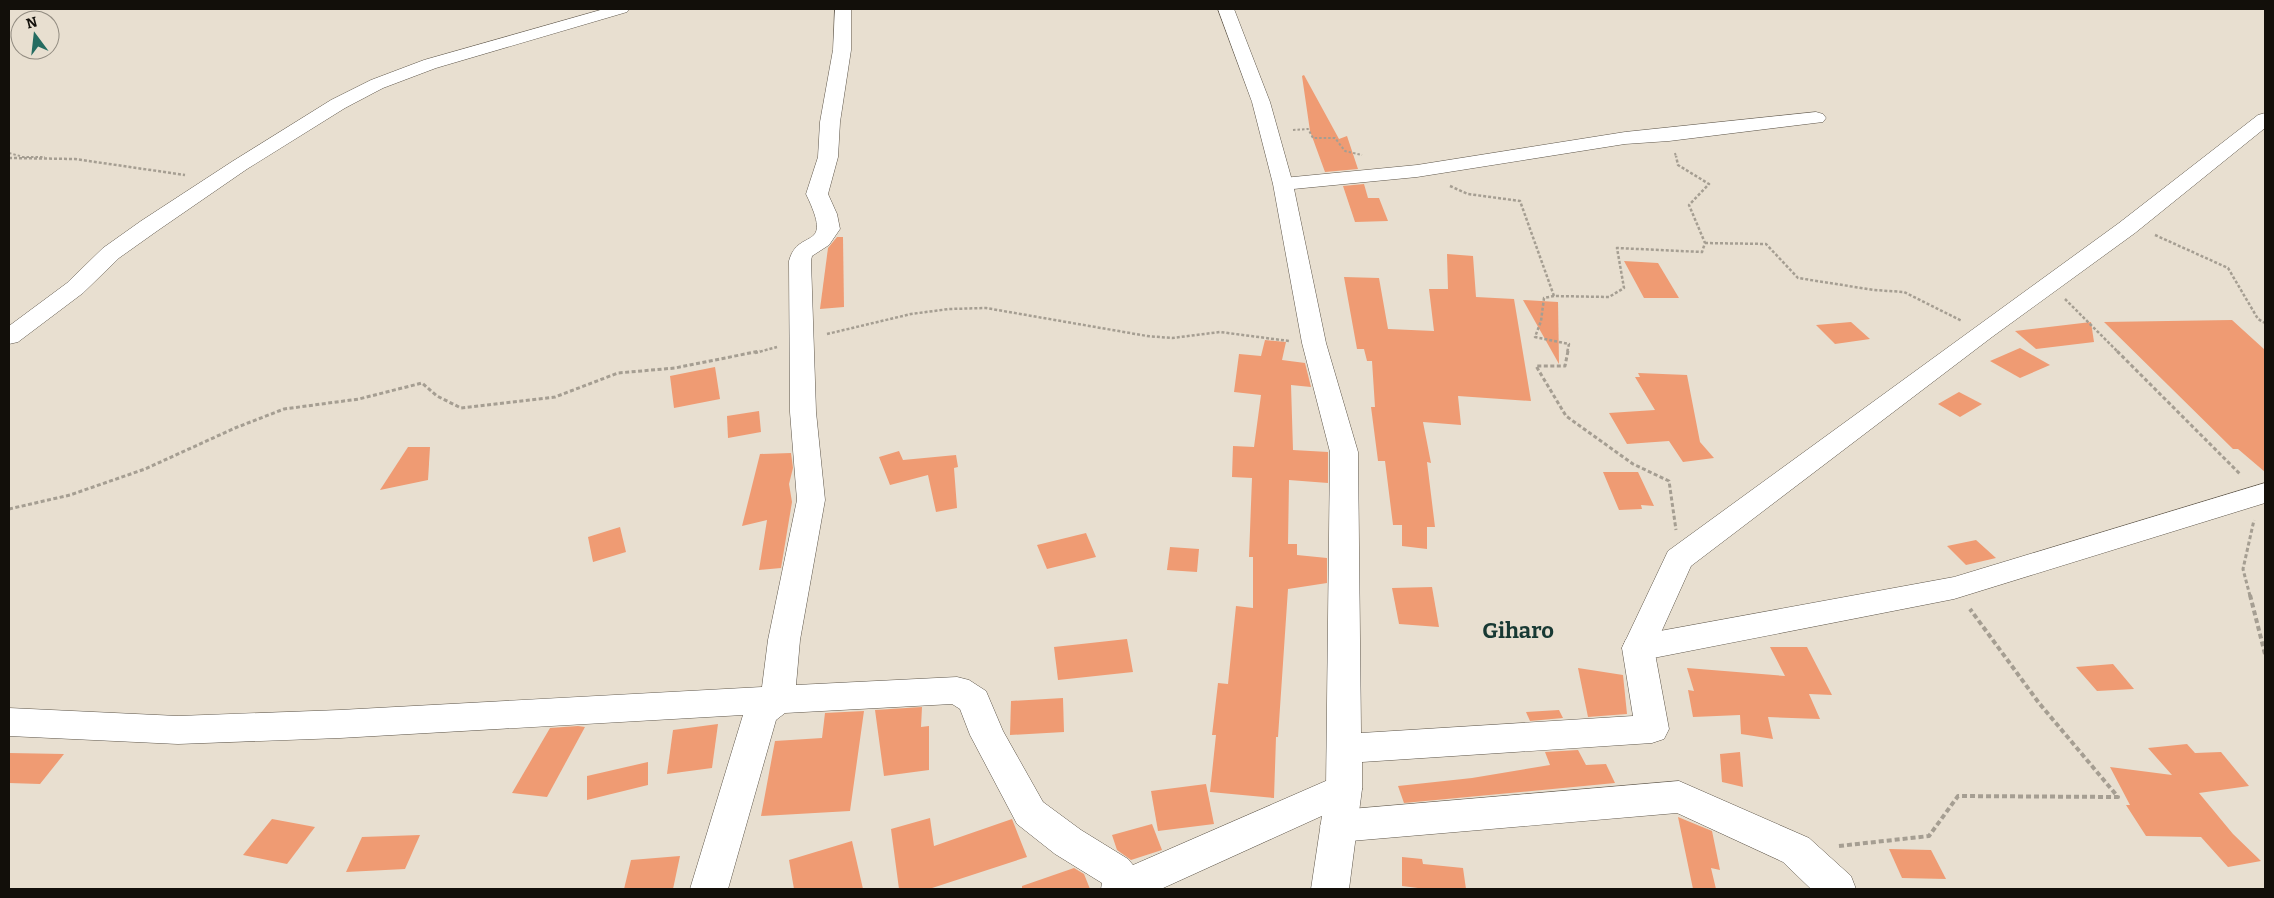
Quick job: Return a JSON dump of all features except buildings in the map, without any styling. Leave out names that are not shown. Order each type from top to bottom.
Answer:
[{"type":"street","points":[[9,337],[75,288],[111,253],[295,129],[377,84],[439,61],[621,9]]},
{"type":"street","points":[[709,889],[760,713],[778,699],[784,640],[811,500],[803,412],[800,261],[802,253],[817,245],[826,236],[829,228],[829,218],[817,194],[828,157],[830,122],[842,50],[843,9]]},
{"type":"street","points":[[1226,9],[1262,102],[1283,184],[1314,343],[1344,452],[1344,789],[1330,889]]},
{"type":"street","points":[[1283,184],[1417,171],[1625,138],[1669,135],[1816,118]]},
{"type":"street","points":[[1343,749],[1652,729],[1638,648],[1679,559],[1983,332],[2132,224],[2265,118]]},
{"type":"street","points":[[1638,648],[1954,588],[2262,493]]},
{"type":"street","points":[[9,722],[187,729],[370,722],[957,690],[974,701],[987,735],[1030,813],[1068,842],[1116,871],[1123,888],[1344,789]]},
{"type":"street","points":[[1339,826],[1679,796],[1796,850],[1837,889]]},
{"type":"path","points":[[1268,130],[1308,129],[1313,138],[1335,138],[1346,151],[1364,156]]},
{"type":"path","points":[[1669,135],[1678,165],[1709,184],[1689,205],[1705,243],[1702,252],[1617,248],[1624,288],[1609,297],[1554,296],[1544,298],[1541,321],[1534,337],[1569,344],[1565,366],[1536,366],[1566,416],[1633,464],[1670,481],[1679,559]]},
{"type":"path","points":[[9,153],[25,157]]},
{"type":"path","points":[[9,158],[61,158],[218,180]]},
{"type":"path","points":[[1417,171],[1468,194],[1520,201],[1554,296]]},
{"type":"path","points":[[2132,224],[2228,268],[2258,319],[2265,323]]},
{"type":"path","points":[[1705,243],[1766,244],[1798,278],[1874,290],[1904,292],[1983,332]]},
{"type":"path","points":[[2051,284],[2262,493],[2243,569],[2265,654]]},
{"type":"path","points":[[9,509],[70,495],[145,469],[235,428],[284,409],[359,399],[422,383],[437,396],[462,408],[555,397],[618,373],[675,368],[734,358],[855,326],[911,314],[949,309],[986,308],[1147,336],[1172,338],[1220,332],[1314,343]]},
{"type":"path","points":[[1796,850],[1929,836],[1958,796],[2118,797],[2039,703],[1954,588]]},
{"type":"district","name":"Giharo","points":[[1518,630]]}]
